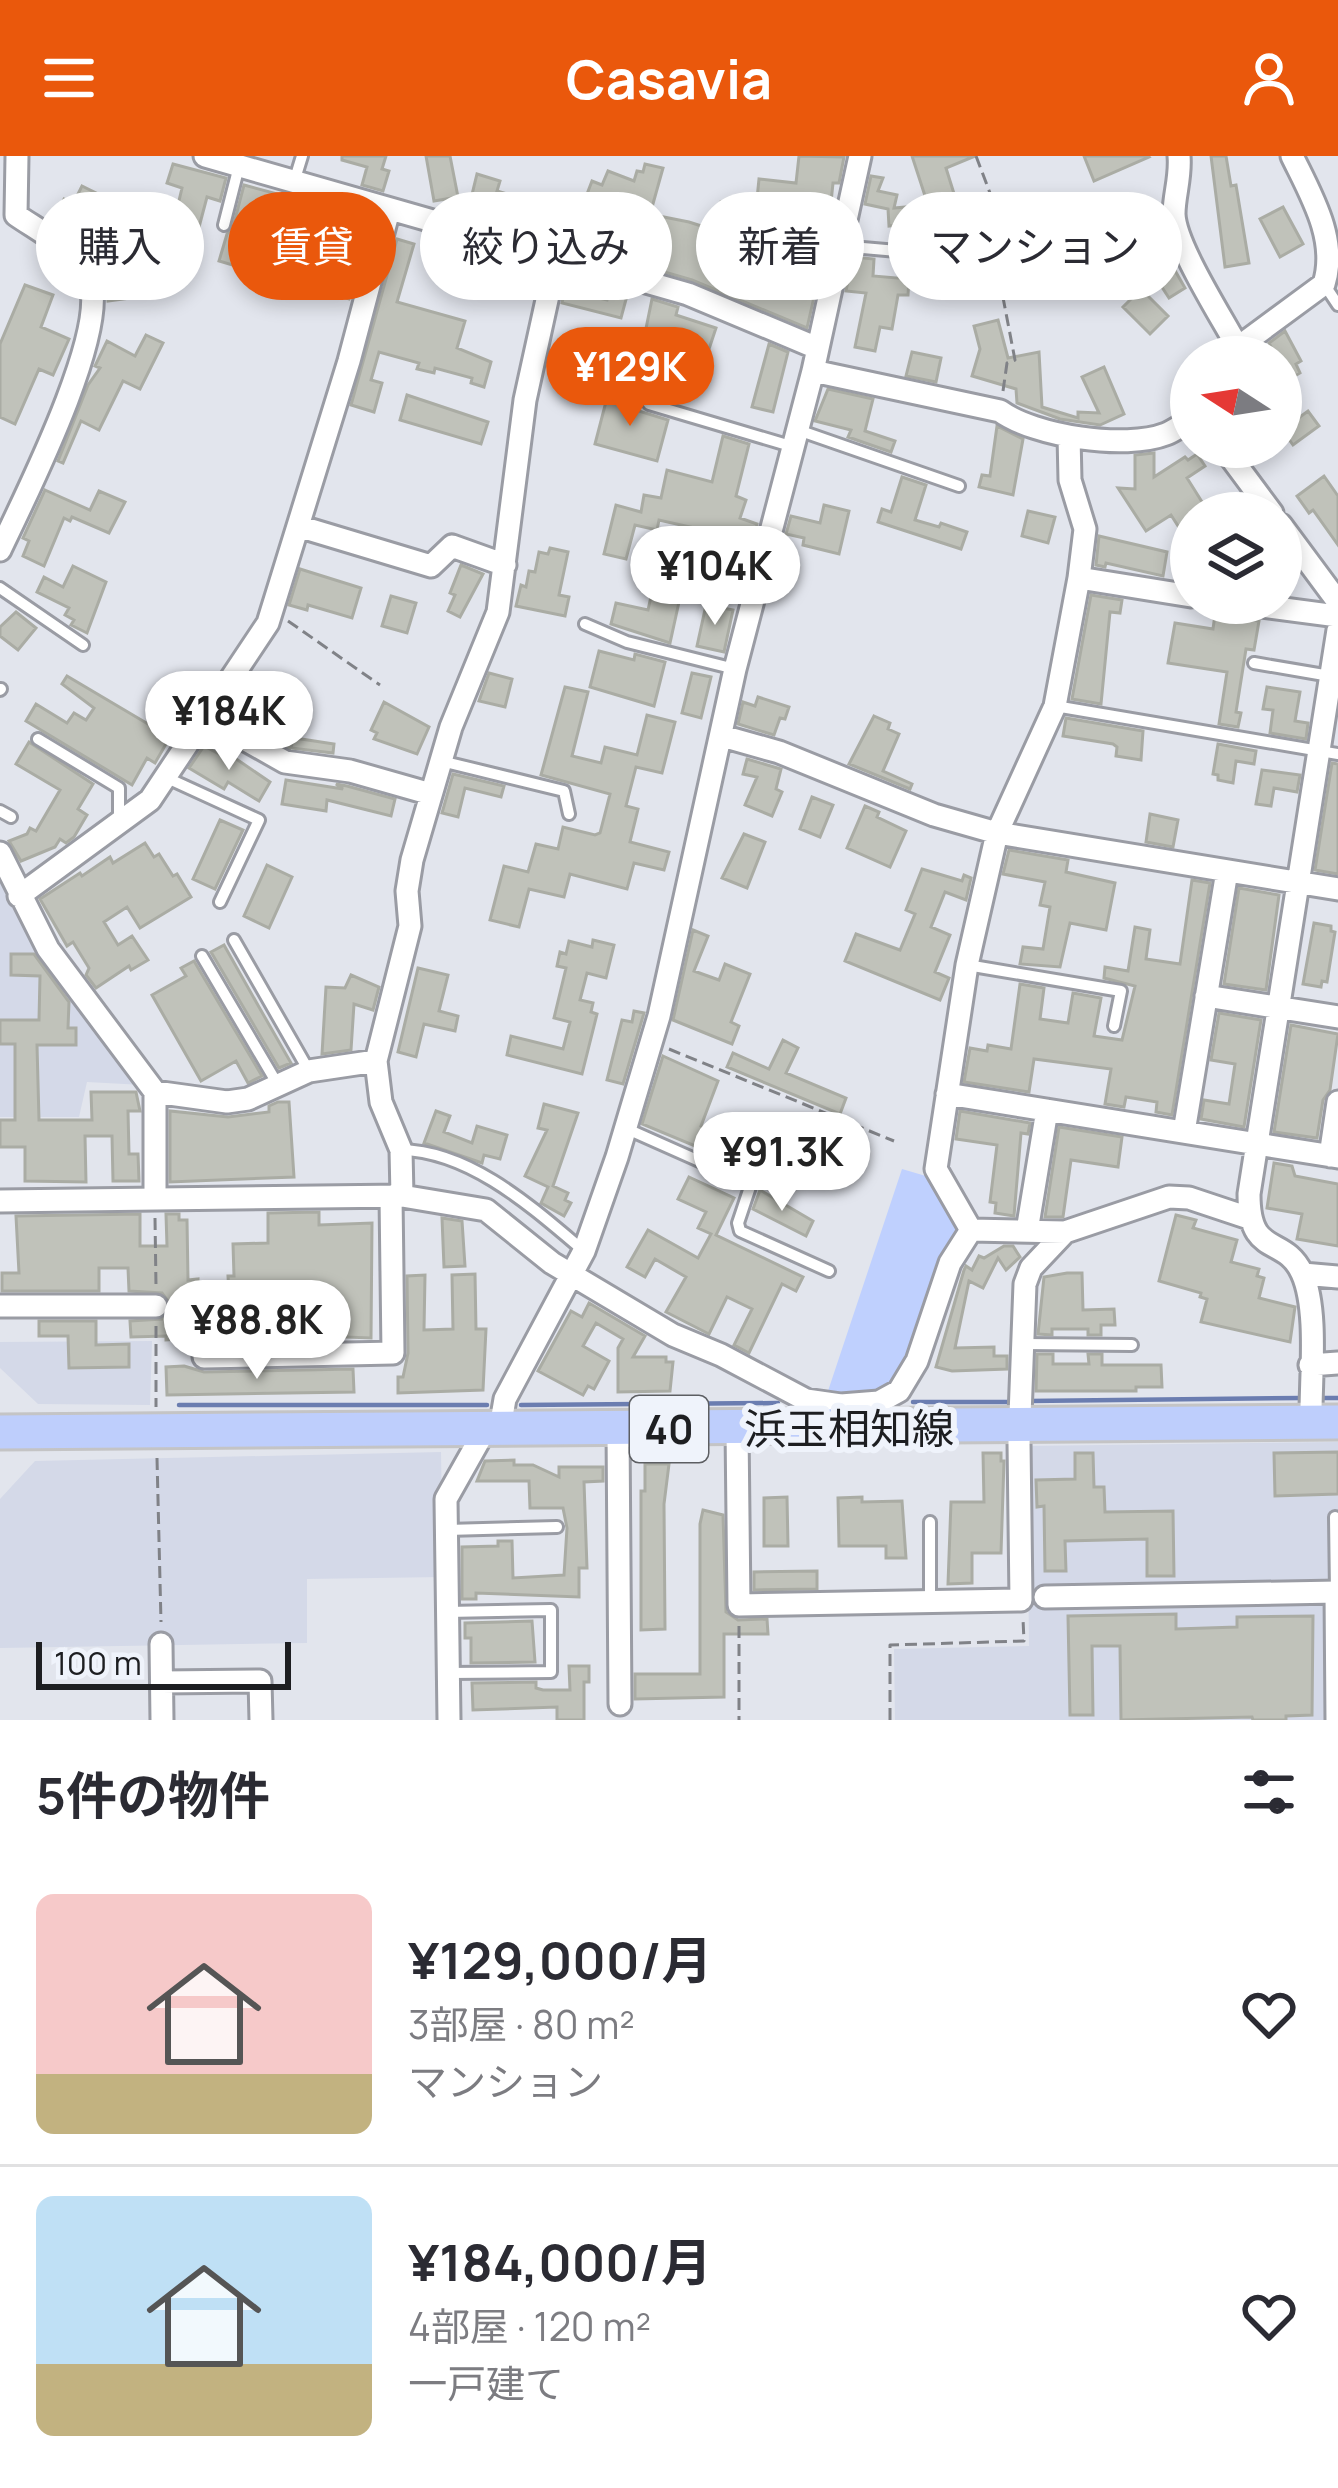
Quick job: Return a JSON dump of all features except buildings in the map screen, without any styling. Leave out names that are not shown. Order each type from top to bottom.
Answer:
[{"type":"main road","name":"浜玉相知線","points":[[0,1432],[1324,1423]]},
{"type":"street","points":[[0,550],[86,352],[94,304],[89,279],[73,255],[16,215],[17,156]]},
{"type":"street","points":[[205,156],[328,192]]},
{"type":"street","points":[[852,192],[860,156]]},
{"type":"street","points":[[1179,156],[1174,214],[1224,336]]},
{"type":"street","points":[[1253,336],[1324,284],[1330,248],[1322,218],[1292,156]]},
{"type":"street","points":[[672,290],[815,360],[1000,411],[1012,420],[1069,436],[1127,440],[1170,432]]},
{"type":"street","points":[[19,896],[150,800],[268,622],[365,300]]},
{"type":"street","points":[[204,1357],[393,1352],[401,1150],[381,1102],[376,1061],[410,926],[407,892],[412,860],[441,761],[498,612],[525,400],[545,300]]},
{"type":"street","points":[[448,1720],[446,1499],[493,1428],[573,1276],[625,1128],[651,1042],[735,669],[828,300]]},
{"type":"street","points":[[971,1230],[936,1169],[967,965],[997,833],[1055,706],[1079,578],[1085,529],[1070,480],[1069,436]]},
{"type":"street","points":[[298,526],[431,566],[452,546],[506,565]]},
{"type":"street","points":[[1302,553],[1338,602]]},
{"type":"street","points":[[1079,578],[1170,593]]},
{"type":"street","points":[[1302,611],[1338,616]]},
{"type":"street","points":[[1324,1423],[1310,1365],[1311,1322],[1303,1274],[1256,1236],[1249,1218],[1296,882],[1328,752],[1330,676],[1338,630]]},
{"type":"street","points":[[205,717],[285,762],[350,771],[431,794]]},
{"type":"street","points":[[722,736],[779,752],[934,815],[997,833],[1338,889]]},
{"type":"street","points":[[0,853],[48,949],[155,1092],[155,1198]]},
{"type":"street","points":[[1184,1132],[1227,871]]},
{"type":"street","points":[[1206,996],[1338,1017]]},
{"type":"street","points":[[155,1092],[227,1102],[248,1099],[309,1071],[376,1061]]},
{"type":"street","points":[[947,1094],[1334,1157],[1338,1102]]},
{"type":"street","points":[[1027,1231],[1047,1110]]},
{"type":"street","points":[[0,1202],[397,1196],[486,1210],[573,1276],[673,1336],[721,1355],[806,1400],[841,1405],[879,1402],[899,1391],[917,1361],[950,1263],[971,1230]]},
{"type":"street","points":[[971,1230],[1065,1232],[1168,1197],[1189,1198],[1249,1218]]},
{"type":"street","points":[[1033,1599],[1019,1442],[1025,1284],[1031,1268],[1065,1232]]},
{"type":"street","points":[[1303,1274],[1338,1277]]},
{"type":"street","points":[[0,1306],[156,1306]]},
{"type":"street","points":[[1310,1365],[1338,1363]]},
{"type":"street","points":[[618,1429],[620,1704]]},
{"type":"street","points":[[736,1430],[739,1605],[1337,1592],[1337,1720]]},
{"type":"street","points":[[161,1644],[162,1720]]},
{"type":"street","points":[[162,1682],[260,1681],[261,1720]]},
{"type":"lane","points":[[294,182],[302,156]]},
{"type":"lane","points":[[224,225],[239,166]]},
{"type":"lane","points":[[1324,284],[1338,304]]},
{"type":"lane","points":[[599,378],[638,387],[649,404],[796,438],[958,486]]},
{"type":"lane","points":[[0,588],[82,645]]},
{"type":"lane","points":[[584,624],[627,642],[735,669]]},
{"type":"lane","points":[[1254,663],[1330,676]]},
{"type":"lane","points":[[1055,706],[1328,752]]},
{"type":"lane","points":[[38,739],[119,788],[119,822]]},
{"type":"lane","points":[[441,761],[564,790],[569,814]]},
{"type":"lane","points":[[165,777],[259,820],[220,902]]},
{"type":"lane","points":[[234,940],[309,1071]]},
{"type":"lane","points":[[202,956],[278,1085]]},
{"type":"lane","points":[[967,965],[1121,991],[1114,1026]]},
{"type":"lane","points":[[625,1128],[751,1184],[738,1222],[740,1231],[829,1271]]},
{"type":"lane","points":[[401,1150],[416,1150],[478,1173],[521,1196],[584,1251]]},
{"type":"lane","points":[[1024,1344],[1132,1345]]},
{"type":"lane","points":[[1335,1517],[1337,1592]]},
{"type":"lane","points":[[930,1522],[930,1602]]},
{"type":"lane","points":[[447,1530],[557,1527]]},
{"type":"lane","points":[[447,1612],[551,1610],[551,1672],[448,1673]]},
{"type":"path","points":[[976,156],[990,193],[996,261],[1016,360],[1007,364],[1000,411]]},
{"type":"path","points":[[272,609],[380,685]]},
{"type":"path","points":[[651,1042],[894,1141]]},
{"type":"path","points":[[157,1434],[161,1644]]},
{"type":"path","points":[[890,1720],[890,1645],[1024,1642],[1033,1599]]},
{"type":"path","points":[[739,1605],[739,1720]]},
{"type":"shaded area","points":[[0,868],[18,914],[143,1085],[87,1082],[79,1117],[0,1117]]},
{"type":"shaded area","points":[[902,1169],[936,1179],[965,1230],[913,1355],[886,1391],[826,1397]]},
{"type":"shaded area","points":[[152,1341],[150,1405],[38,1404],[0,1368],[0,1342]]},
{"type":"shaded area","points":[[1338,1442],[1338,1720],[895,1720],[894,1649],[1029,1646],[1027,1446]]},
{"type":"shaded area","points":[[441,1452],[443,1577],[307,1579],[307,1643],[0,1648],[0,1499],[35,1461]]},
{"type":"waterway","points":[[1029,1401],[1302,1398]]},
{"type":"waterway","points":[[1320,1398],[1338,1398]]},
{"type":"waterway","points":[[913,1402],[1011,1402]]},
{"type":"waterway","points":[[655,1404],[778,1403]]},
{"type":"waterway","points":[[521,1405],[639,1404]]},
{"type":"waterway","points":[[179,1405],[487,1405]]}]
